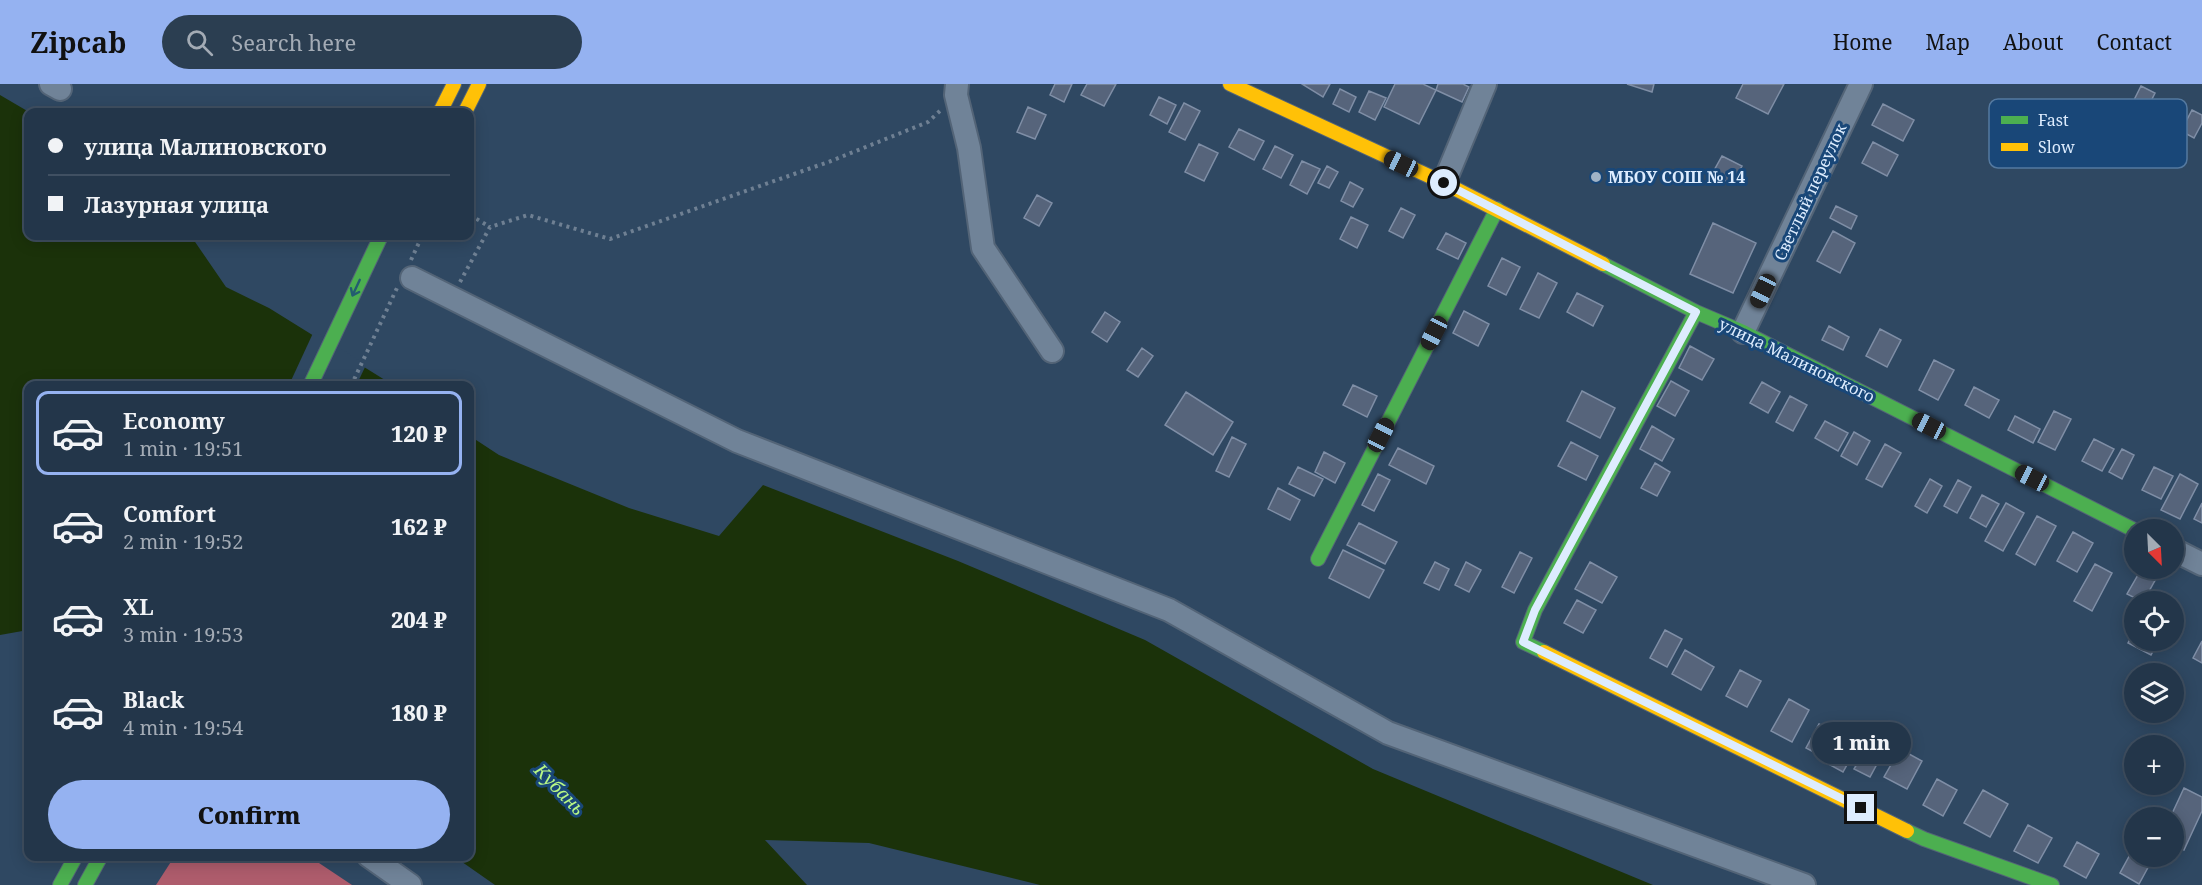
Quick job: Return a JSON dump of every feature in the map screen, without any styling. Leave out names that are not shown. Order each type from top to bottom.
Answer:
[{"type":"street","points":[[442,108],[454,84]]},
{"type":"street","points":[[467,108],[479,84]]},
{"type":"street","name":"улица Малиновского","points":[[1230,84],[1497,209],[1696,312],[1743,332],[2124,525]]},
{"type":"street","points":[[1444,183],[1485,84]]},
{"type":"street","name":"Светлый переулок","points":[[1743,332],[1861,84]]},
{"type":"street","points":[[957,90],[969,148],[983,248],[1052,351]]},
{"type":"street","points":[[1318,559],[1497,209]]},
{"type":"street","points":[[312,381],[379,240]]},
{"type":"street","points":[[407,275],[737,441],[1168,609],[1388,733],[1804,885]]},
{"type":"street","points":[[1696,312],[1535,610],[1523,642],[1924,839],[2052,885]]},
{"type":"street","points":[[2184,555],[2202,564]]},
{"type":"street","points":[[60,885],[73,861]]},
{"type":"street","points":[[85,885],[98,861]]},
{"type":"street","points":[[376,861],[410,885]]},
{"type":"path","points":[[474,217],[490,226],[528,215],[610,239],[831,161],[928,122],[957,90]]},
{"type":"path","points":[[451,298],[490,226]]},
{"type":"path","points":[[354,381],[407,275],[420,240]]},
{"type":"shaded area","points":[[171,861],[316,861],[352,885],[156,885]]},
{"type":"water","points":[[0,95],[24,109],[24,240],[194,240],[226,287],[269,308],[387,381],[24,381],[24,631],[0,635]]},
{"type":"water","name":"Кубань","points":[[474,439],[499,455],[629,508],[719,536],[763,485],[958,561],[1145,640],[1373,769],[1653,885],[1040,885],[869,843],[765,840],[807,885],[495,885],[461,861],[474,861]]},
{"type":"pier","points":[[314,331],[366,365],[358,381],[291,381]]},
{"type":"building","points":[[1055,84],[1072,84],[1064,102],[1050,95]]},
{"type":"building","points":[[1087,84],[1116,84],[1104,106],[1081,95]]},
{"type":"building","points":[[1302,84],[1330,84],[1323,97]]},
{"type":"building","points":[[1395,84],[1423,84],[1436,90],[1419,124],[1384,107]]},
{"type":"building","points":[[1438,84],[1463,84],[1469,87],[1462,102],[1436,90]]},
{"type":"building","points":[[1627,84],[1654,84],[1652,92]]},
{"type":"building","points":[[1743,84],[1784,84],[1768,114],[1736,98]]},
{"type":"building","points":[[2141,86],[2155,93],[2152,99],[2134,99]]},
{"type":"building","points":[[1340,89],[1356,97],[1349,112],[1333,104]]},
{"type":"building","points":[[1369,91],[1386,98],[1375,120],[1359,112]]},
{"type":"building","points":[[1159,97],[1176,105],[1167,124],[1150,115]]},
{"type":"building","points":[[1184,103],[1200,111],[1185,140],[1169,132]]},
{"type":"building","points":[[1883,104],[1914,120],[1903,141],[1872,125]]},
{"type":"building","points":[[1028,107],[1046,115],[1035,139],[1017,132]]},
{"type":"building","points":[[2192,110],[2202,115],[2202,123],[2194,138],[2187,134],[2187,120]]},
{"type":"building","points":[[1239,129],[1264,141],[1254,160],[1229,147]]},
{"type":"building","points":[[1873,142],[1898,155],[1887,176],[1862,163]]},
{"type":"building","points":[[1199,144],[1218,153],[1204,181],[1185,172]]},
{"type":"building","points":[[1275,146],[1293,155],[1281,178],[1263,169]]},
{"type":"building","points":[[1722,156],[1742,166],[1732,184],[1712,174]]},
{"type":"building","points":[[1302,161],[1320,169],[1307,194],[1290,185]]},
{"type":"building","points":[[1327,166],[1338,172],[1329,188],[1318,183]]},
{"type":"building","points":[[1350,182],[1363,189],[1353,207],[1341,201]]},
{"type":"building","points":[[1037,195],[1052,203],[1039,226],[1024,218]]},
{"type":"building","points":[[1836,206],[1857,216],[1851,229],[1830,218]]},
{"type":"building","points":[[1401,208],[1415,215],[1403,238],[1389,231]]},
{"type":"building","points":[[1351,217],[1368,225],[1357,248],[1340,239]]},
{"type":"building","points":[[1713,223],[1756,243],[1733,293],[1690,274]]},
{"type":"building","points":[[1833,231],[1855,243],[1840,273],[1817,261]]},
{"type":"building","points":[[1446,233],[1466,243],[1458,259],[1437,249]]},
{"type":"building","points":[[1502,258],[1520,267],[1506,295],[1488,286]]},
{"type":"building","points":[[1538,273],[1557,283],[1539,318],[1520,309]]},
{"type":"building","points":[[1577,293],[1603,306],[1593,326],[1567,312]]},
{"type":"building","points":[[1464,311],[1489,324],[1478,346],[1453,333]]},
{"type":"building","points":[[1105,312],[1120,322],[1107,342],[1092,332]]},
{"type":"building","points":[[1829,326],[1849,337],[1843,350],[1822,340]]},
{"type":"building","points":[[1880,329],[1901,340],[1887,367],[1866,356]]},
{"type":"building","points":[[1690,346],[1714,359],[1702,380],[1679,368]]},
{"type":"building","points":[[1142,348],[1153,356],[1138,377],[1127,370]]},
{"type":"building","points":[[1934,360],[1954,370],[1938,400],[1919,390]]},
{"type":"building","points":[[1671,381],[1689,391],[1675,416],[1657,406]]},
{"type":"building","points":[[1762,382],[1780,392],[1768,413],[1750,403]]},
{"type":"building","points":[[1353,385],[1377,396],[1367,417],[1343,405]]},
{"type":"building","points":[[1974,387],[1999,400],[1989,418],[1965,405]]},
{"type":"building","points":[[1582,391],[1615,408],[1600,438],[1567,421]]},
{"type":"building","points":[[1186,392],[1233,422],[1213,455],[1165,425]]},
{"type":"building","points":[[1790,396],[1807,405],[1793,431],[1776,422]]},
{"type":"building","points":[[2054,411],[2071,419],[2055,450],[2038,442]]},
{"type":"building","points":[[2015,416],[2040,429],[2033,443],[2008,430]]},
{"type":"building","points":[[1825,421],[1848,433],[1838,451],[1815,438]]},
{"type":"building","points":[[1652,426],[1674,439],[1662,461],[1640,449]]},
{"type":"building","points":[[1854,432],[1870,441],[1857,465],[1841,456]]},
{"type":"building","points":[[1232,437],[1246,444],[1229,477],[1216,471]]},
{"type":"building","points":[[2094,439],[2114,449],[2102,471],[2082,461]]},
{"type":"building","points":[[1571,442],[1598,456],[1586,480],[1558,466]]},
{"type":"building","points":[[1885,444],[1901,453],[1882,487],[1866,479]]},
{"type":"building","points":[[1398,448],[1434,466],[1426,484],[1389,465]]},
{"type":"building","points":[[2122,449],[2134,455],[2122,479],[2109,472]]},
{"type":"building","points":[[1324,452],[1345,463],[1335,483],[1315,472]]},
{"type":"building","points":[[1655,463],[1670,472],[1657,496],[1641,488]]},
{"type":"building","points":[[1298,467],[1323,479],[1314,496],[1289,484]]},
{"type":"building","points":[[2154,467],[2173,476],[2161,499],[2142,490]]},
{"type":"building","points":[[1378,474],[1390,480],[1374,511],[1362,505]]},
{"type":"building","points":[[2180,474],[2198,484],[2180,519],[2161,510]]},
{"type":"building","points":[[1930,479],[1942,486],[1927,513],[1915,506]]},
{"type":"building","points":[[1958,480],[1971,487],[1957,513],[1944,506]]},
{"type":"building","points":[[1278,488],[1300,500],[1290,520],[1268,509]]},
{"type":"building","points":[[1982,495],[1999,504],[1986,527],[1970,518]]},
{"type":"building","points":[[2006,503],[2024,513],[2003,551],[1985,541]]},
{"type":"building","points":[[2202,503],[2202,523],[2194,519]]},
{"type":"building","points":[[2037,516],[2056,526],[2035,565],[2016,554]]},
{"type":"building","points":[[1359,523],[1397,542],[1385,564],[1347,545]]},
{"type":"building","points":[[2073,532],[2093,543],[2077,572],[2057,561]]},
{"type":"building","points":[[1343,550],[1384,570],[1369,598],[1329,578]]},
{"type":"building","points":[[1520,552],[1532,558],[1514,593],[1502,587]]},
{"type":"building","points":[[1435,562],[1449,569],[1439,590],[1424,583]]},
{"type":"building","points":[[1466,562],[1481,570],[1469,592],[1455,585]]},
{"type":"building","points":[[1590,562],[1617,577],[1602,603],[1575,589]]},
{"type":"building","points":[[2095,564],[2112,573],[2092,611],[2074,601]]},
{"type":"building","points":[[2136,579],[2156,579],[2149,591],[2129,591]]},
{"type":"building","points":[[1577,600],[1596,610],[1583,633],[1564,623]]},
{"type":"building","points":[[1665,630],[1682,639],[1667,667],[1650,658]]},
{"type":"building","points":[[2202,641],[2202,663],[2193,658]]},
{"type":"building","points":[[1685,650],[1714,667],[1701,690],[1672,674]]},
{"type":"building","points":[[1740,670],[1761,681],[1747,707],[1726,696]]},
{"type":"building","points":[[1789,699],[1809,710],[1792,742],[1771,731]]},
{"type":"building","points":[[1819,724],[1836,733],[1823,757],[1806,748]]},
{"type":"building","points":[[1842,727],[1862,738],[1843,772],[1823,761]]},
{"type":"building","points":[[1868,745],[1883,753],[1870,777],[1854,769]]},
{"type":"building","points":[[1900,749],[1922,761],[1907,789],[1884,777]]},
{"type":"building","points":[[1937,779],[1957,790],[1943,816],[1923,805]]},
{"type":"building","points":[[2184,788],[2202,797],[2202,811],[2184,850],[2184,807],[2175,807],[2181,795],[2184,795]]},
{"type":"building","points":[[1983,790],[2008,804],[1990,837],[1964,823]]},
{"type":"building","points":[[2028,825],[2052,838],[2038,863],[2014,851]]},
{"type":"building","points":[[2077,842],[2099,854],[2086,878],[2064,866]]},
{"type":"building","points":[[2124,866],[2148,867],[2139,884],[2120,873]]},
{"type":"traffic: fast","points":[[1318,559],[1497,209]]},
{"type":"traffic: fast","points":[[312,381],[379,240]]},
{"type":"traffic: fast","points":[[1603,264],[1696,312],[1743,332],[2124,525]]},
{"type":"traffic: fast","points":[[1544,652],[1523,642],[1535,610],[1696,312]]},
{"type":"traffic: fast","points":[[1907,831],[2052,885]]},
{"type":"traffic: fast","points":[[60,885],[73,861]]},
{"type":"traffic: fast","points":[[85,885],[98,861]]},
{"type":"traffic: slow","points":[[442,108],[454,84]]},
{"type":"traffic: slow","points":[[467,108],[479,84]]},
{"type":"traffic: slow","points":[[1230,84],[1444,183],[1603,264]]},
{"type":"traffic: slow","points":[[1544,652],[1907,831]]},
{"type":"place","name":"МБОУ СОШ № 14","points":[[1596,177]]},
{"type":"route","points":[[1444,183],[1696,312],[1535,610],[1523,642],[1861,808]]}]
